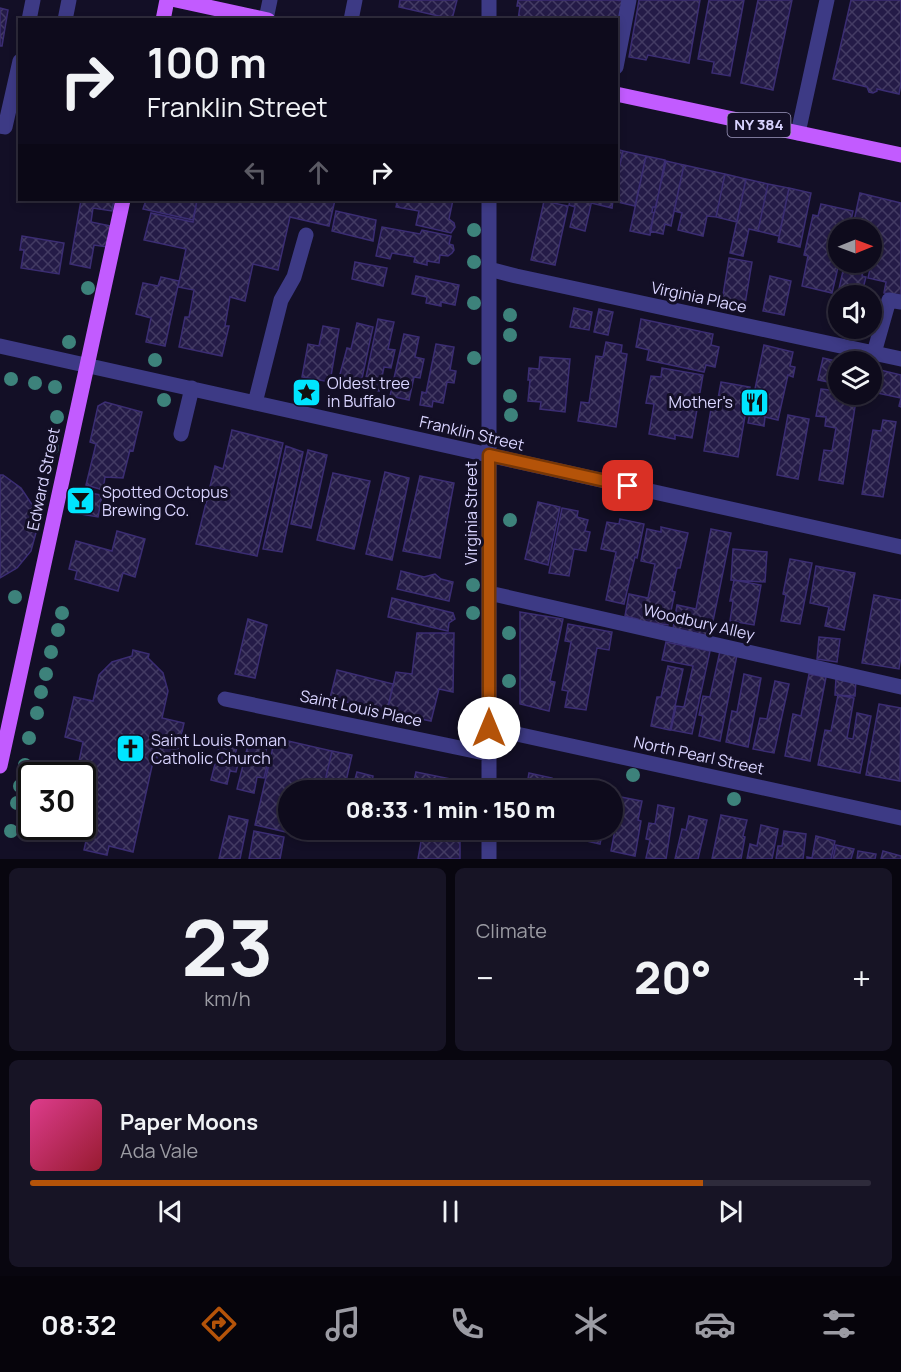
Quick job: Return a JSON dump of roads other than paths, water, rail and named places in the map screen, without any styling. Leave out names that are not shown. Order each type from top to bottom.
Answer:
[{"type":"main road","points":[[163,18],[167,0]]},
{"type":"main road","points":[[176,0],[262,18]]},
{"type":"main road","name":"NY 384","points":[[618,94],[901,155]]},
{"type":"main road","name":"Edward Street","points":[[0,766],[123,201]]},
{"type":"street","points":[[29,18],[33,0]]},
{"type":"street","points":[[65,18],[69,0]]},
{"type":"street","points":[[267,18],[270,0]]},
{"type":"street","points":[[351,18],[355,0]]},
{"type":"street","points":[[489,0],[489,18]]},
{"type":"street","points":[[618,57],[629,0]]},
{"type":"street","points":[[798,133],[827,0]]},
{"type":"street","points":[[0,126],[5,127],[18,70]]},
{"type":"street","name":"Virginia Street","points":[[489,201],[489,780]]},
{"type":"street","points":[[255,403],[281,300],[294,277],[306,235]]},
{"type":"street","name":"Virginia Place","points":[[489,269],[865,351]]},
{"type":"street","points":[[875,351],[889,300],[901,302]]},
{"type":"street","name":"Franklin Street","points":[[0,346],[901,547]]},
{"type":"street","name":"Virginia Place","points":[[882,355],[901,359]]},
{"type":"street","points":[[181,434],[192,388]]},
{"type":"street","name":"Woodbury Alley","points":[[489,592],[901,687]]},
{"type":"street","name":"Saint Louis Place","points":[[225,699],[489,754]]},
{"type":"street","name":"North Pearl Street","points":[[489,728],[901,818]]},
{"type":"street","points":[[489,840],[489,859]]},
{"type":"place","name":"Oldest tree in Buffalo","points":[[306,392]]},
{"type":"place","name":"Mother's","points":[[754,402]]},
{"type":"place","name":"Spotted Octopus Brewing Co.","points":[[81,501]]},
{"type":"place","name":"Saint Louis Roman Catholic Church","points":[[130,749]]}]
